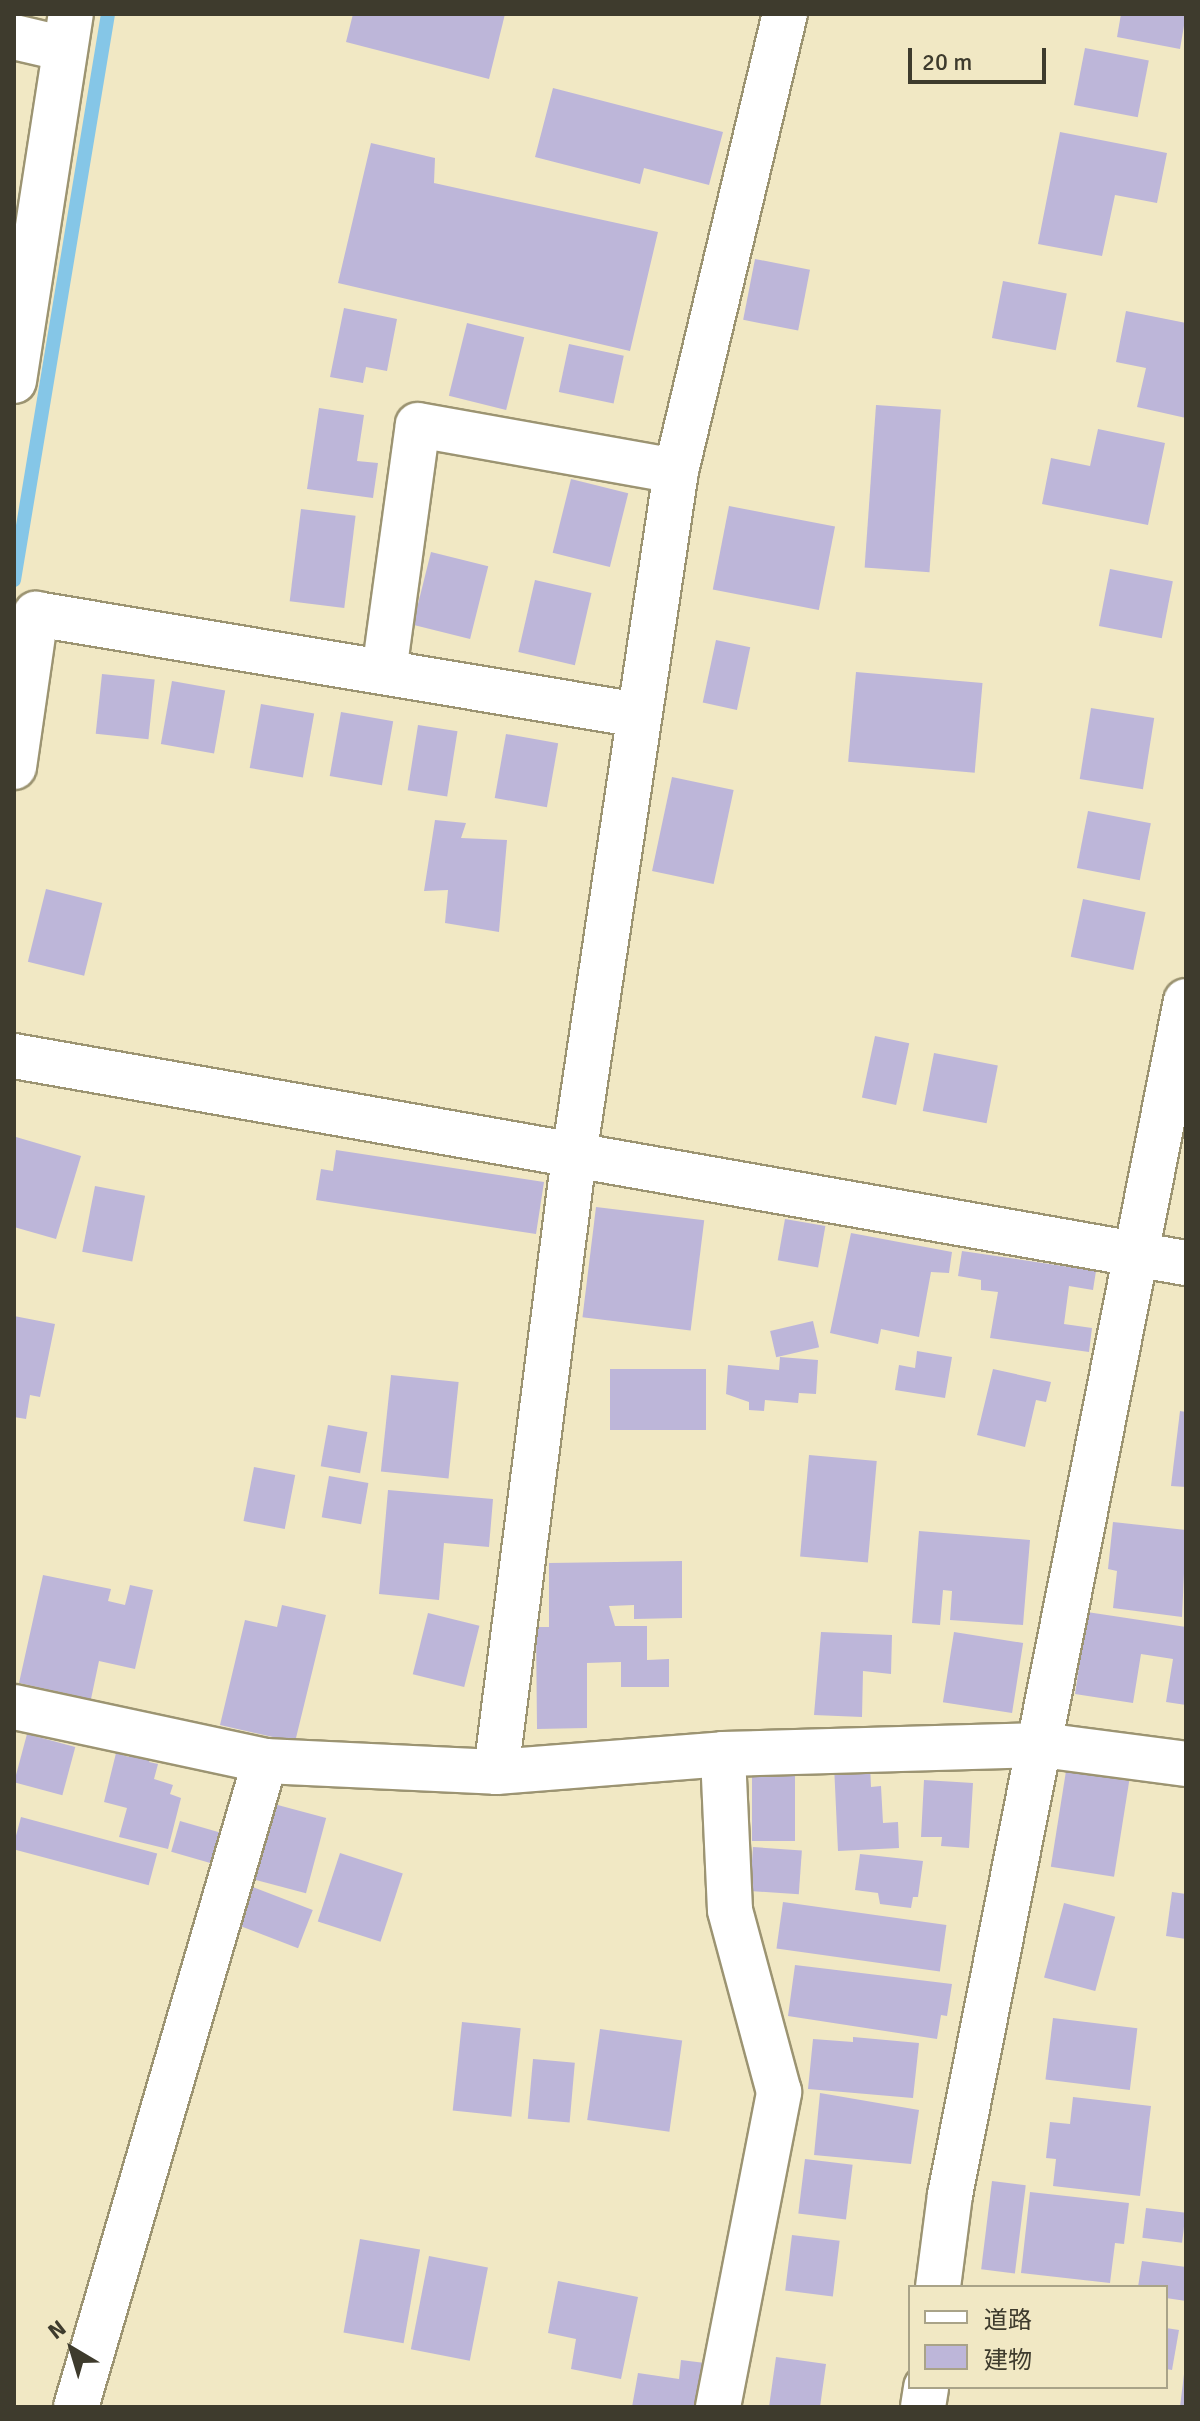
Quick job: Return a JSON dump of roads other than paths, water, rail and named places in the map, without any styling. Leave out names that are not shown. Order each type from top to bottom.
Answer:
[{"type":"street","points":[[496,1772],[574,1156],[676,471],[785,14]]},
{"type":"street","points":[[14,37],[68,32],[14,381]]},
{"type":"street","points":[[384,672],[418,425],[676,471]]},
{"type":"street","points":[[14,767],[36,614],[638,715]]},
{"type":"street","points":[[938,2285],[950,2195],[1042,1745],[1186,1001]]},
{"type":"street","points":[[14,1056],[1186,1263]]},
{"type":"street","points":[[14,1707],[265,1761],[496,1772],[723,1754],[1042,1745],[1186,1764]]},
{"type":"street","points":[[718,2407],[779,2092],[730,1910],[723,1754]]},
{"type":"street","points":[[76,2407],[265,1761]]},
{"type":"waterway","points":[[14,580],[108,14]]}]
